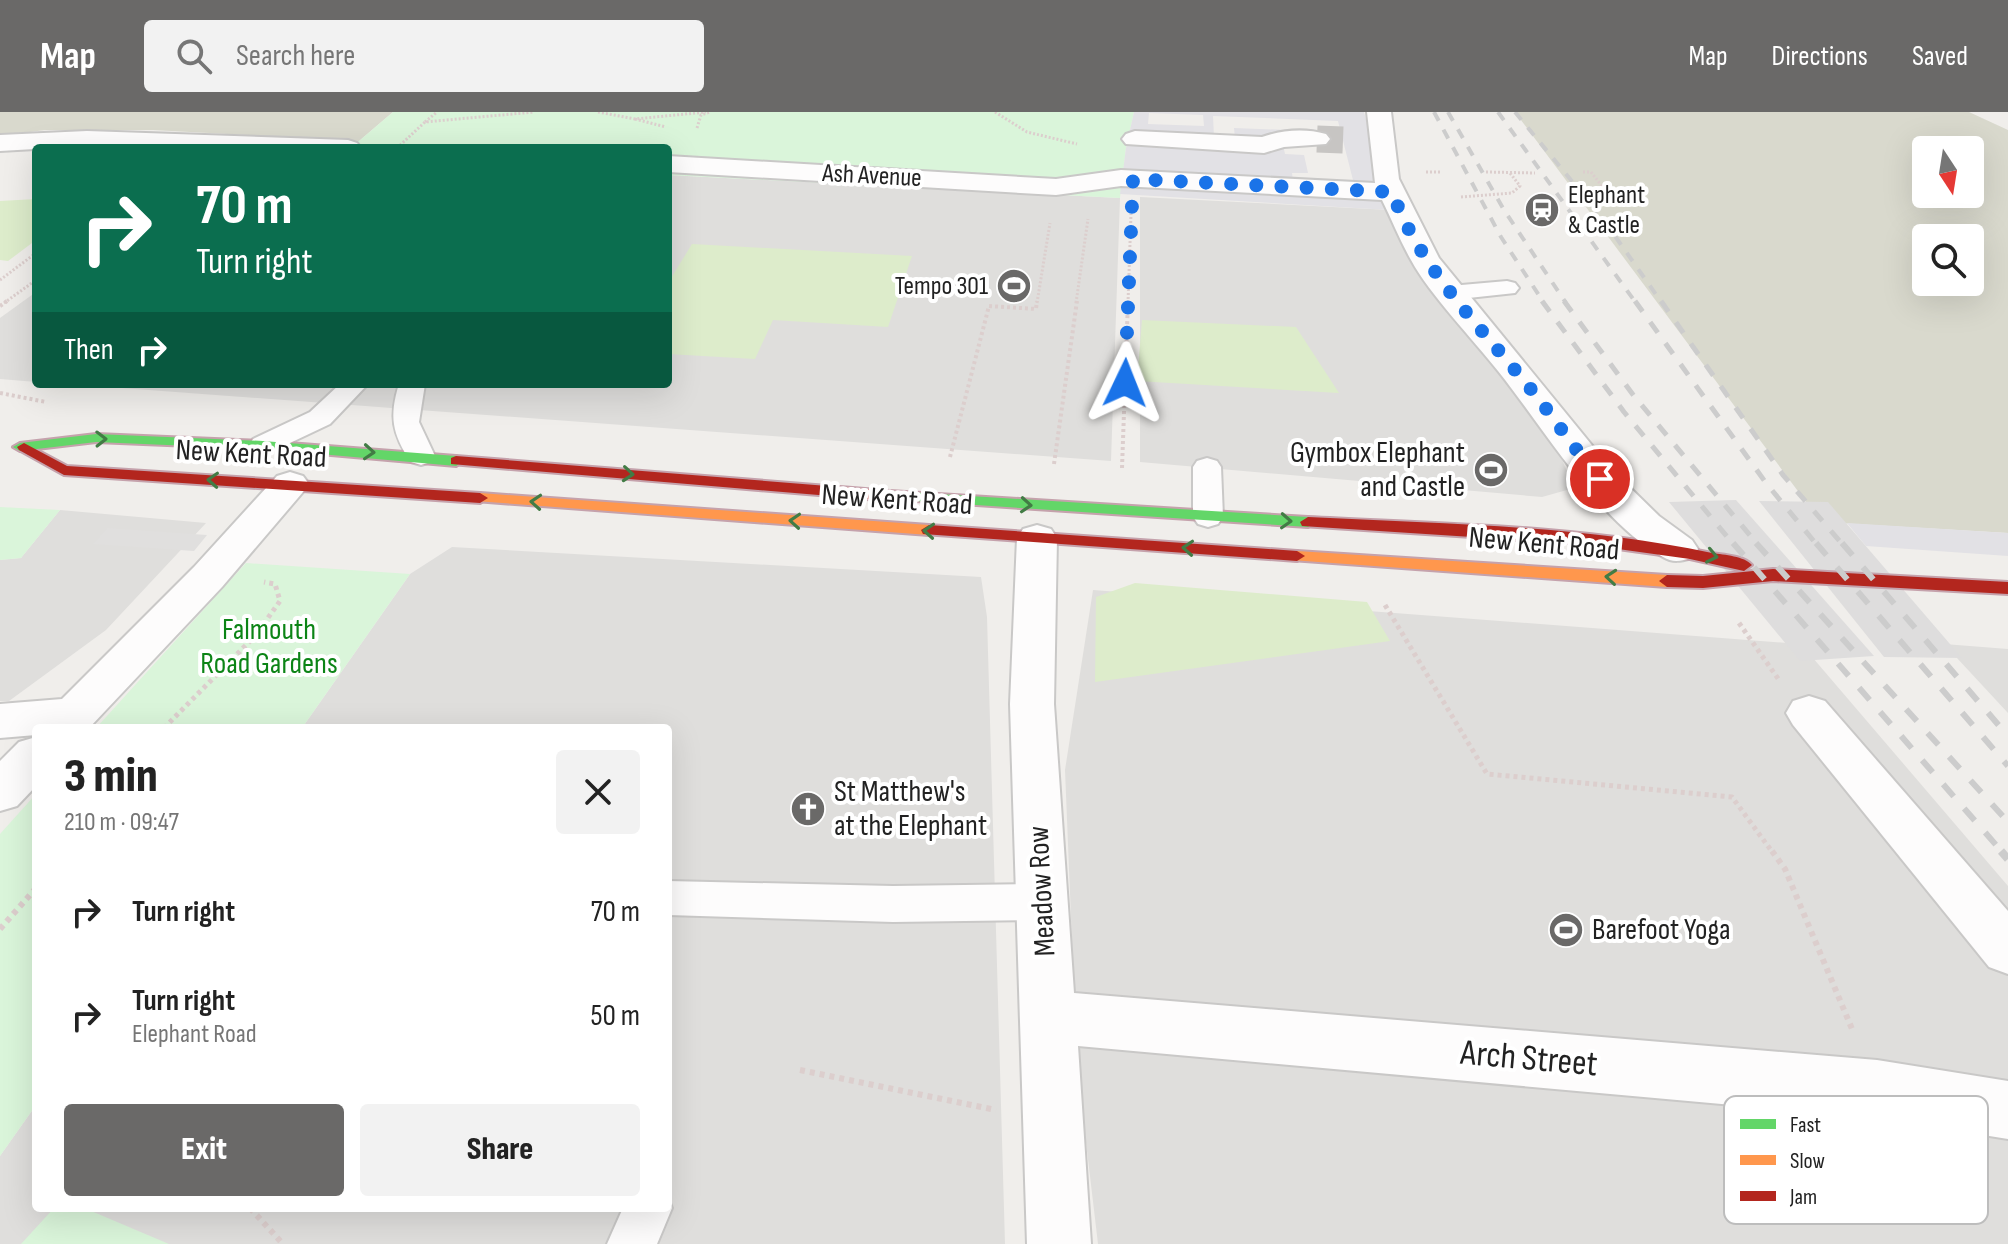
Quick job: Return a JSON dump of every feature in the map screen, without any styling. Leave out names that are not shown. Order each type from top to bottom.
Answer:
[{"type":"highway","name":"New Kent Road","points":[[0,445],[24,447],[96,438],[263,445],[808,490],[1208,517],[1450,529],[1678,549],[1720,557],[1773,575]]},
{"type":"highway","name":"New Kent Road","points":[[24,447],[64,470],[1497,567],[1661,581],[1703,582],[1773,575],[2008,588]]},
{"type":"street","points":[[1132,188],[1135,112]]},
{"type":"street","points":[[1134,144],[1264,145],[1318,128],[1286,115]]},
{"type":"street","points":[[1370,126],[1386,179],[1419,249],[1450,293],[1552,415],[1572,446],[1600,479],[1645,525],[1678,549]]},
{"type":"street","points":[[0,143],[54,137],[264,144]]},
{"type":"street","name":"Ash Avenue","points":[[672,164],[1066,186],[1392,192]]},
{"type":"street","points":[[0,721],[68,721],[208,577],[290,484]]},
{"type":"street","name":"Meadow Row","points":[[1037,538],[1032,704],[1059,1244]]},
{"type":"street","points":[[1809,713],[2008,950]]},
{"type":"street","points":[[0,792],[32,759]]},
{"type":"street","name":"Arch Street","points":[[1048,1017],[1877,1089],[1921,1096]]},
{"type":"street","name":"Arch Street","points":[[1988,1107],[2008,1110]]},
{"type":"lane","points":[[1450,293],[1507,288]]},
{"type":"lane","points":[[263,445],[320,418],[351,388]]},
{"type":"lane","points":[[411,388],[403,414],[404,424],[407,436],[421,456]]},
{"type":"lane","points":[[1207,467],[1208,517]]},
{"type":"lane","points":[[672,898],[893,904],[1043,902]]},
{"type":"lane","points":[[632,1244],[646,1212]]},
{"type":"path","points":[[401,144],[437,112]]},
{"type":"path","points":[[425,122],[534,112]]},
{"type":"path","points":[[598,112],[635,119],[706,112]]},
{"type":"path","points":[[985,112],[996,113],[1027,132],[1065,139],[1072,144],[1134,144]]},
{"type":"path","points":[[1426,172],[1441,172]]},
{"type":"path","points":[[1486,172],[1535,173]]},
{"type":"path","points":[[1583,172],[1591,172],[1617,206]]},
{"type":"path","points":[[1461,197],[1512,193],[1520,186],[1510,173]]},
{"type":"path","points":[[950,457],[989,306],[1036,309],[1066,186],[1091,199],[1056,458]]},
{"type":"path","points":[[1122,473],[1132,188]]},
{"type":"path","points":[[0,280],[32,256]]},
{"type":"path","points":[[0,306],[32,283]]},
{"type":"path","points":[[167,724],[255,636],[280,601],[275,584],[208,577]]},
{"type":"path","points":[[1384,604],[1487,774],[1732,797],[1785,869],[1877,1089]]},
{"type":"path","points":[[1737,618],[1769,668]]},
{"type":"path","points":[[0,929],[32,893]]},
{"type":"path","points":[[800,1070],[1052,1122]]},
{"type":"path","points":[[254,1212],[283,1244]]},
{"type":"shaded area","points":[[0,112],[393,112],[359,141],[153,130],[45,130],[0,136]]},
{"type":"shaded area","points":[[1134,112],[1364,112],[1390,210],[1120,194]],"holes":[[[1149,113],[1203,115],[1204,126],[1148,124]],[[1213,116],[1338,121],[1354,184],[1293,182],[1292,173],[1308,173],[1304,155],[1285,154],[1283,145],[1318,146],[1315,131],[1234,128],[1235,138],[1214,137]]]},
{"type":"shaded area","points":[[1515,112],[1969,112],[2008,130],[2008,533],[1821,522]]},
{"type":"shaded area","points":[[672,175],[1120,198],[1111,461],[122,388],[672,388]]},
{"type":"shaded area","points":[[1140,197],[1390,210],[1420,276],[1547,424],[1574,488],[1542,497],[1140,462]]},
{"type":"shaded area","points":[[32,295],[32,382],[0,379],[0,318]]},
{"type":"shaded area","points":[[60,510],[206,523],[106,630],[9,701],[0,701],[0,560],[21,558]]},
{"type":"shaded area","points":[[1847,523],[2008,533],[2008,556],[1866,546]]},
{"type":"shaded area","points":[[107,528],[207,535],[194,551],[93,544]]},
{"type":"shaded area","points":[[452,547],[981,577],[987,617],[1005,1244],[0,1244],[0,1156],[32,1111],[32,1212],[672,1212],[672,724],[305,724],[410,574]]},
{"type":"shaded area","points":[[1093,590],[1801,644],[2008,886],[2008,1244],[1098,1244],[1077,1066],[1065,770]]},
{"type":"shaded area","points":[[1944,644],[2008,649],[2008,713]]},
{"type":"green space","points":[[393,112],[1134,112],[1120,198],[672,175],[672,144],[218,144],[230,135],[359,141]]},
{"type":"green space","points":[[32,199],[32,243],[8,261],[0,260],[0,201]]},
{"type":"green space","points":[[692,244],[912,256],[888,327],[773,320],[755,359],[672,354],[672,276]]},
{"type":"green space","points":[[1142,320],[1296,327],[1339,393],[1137,381]]},
{"type":"green space","points":[[0,507],[60,510],[21,558],[0,560]]},
{"type":"green space","name":"Falmouth Road Gardens","points":[[246,563],[410,574],[305,724],[100,724]]},
{"type":"green space","points":[[1135,583],[1367,602],[1390,641],[1095,682],[1096,597]]},
{"type":"green space","points":[[32,798],[32,1111],[0,1156],[0,834]]},
{"type":"green space","points":[[50,1212],[93,1212],[169,1244],[21,1244]]},
{"type":"pier","points":[[1736,500],[1874,656],[1800,661],[1669,502]]},
{"type":"pier","points":[[1759,501],[1828,502],[1962,658],[1884,657]]},
{"type":"tunnel","points":[[1317,139],[1343,140]]},
{"type":"railway","points":[[1434,112],[1501,237],[1544,303]]},
{"type":"railway","points":[[1448,112],[1504,210],[1566,303]]},
{"type":"railway","points":[[1498,112],[1636,303]]},
{"type":"railway","points":[[1515,112],[1603,219],[1662,303]]},
{"type":"railway","points":[[1542,301],[1624,412],[1734,545]]},
{"type":"railway","points":[[1564,301],[1634,396],[1758,545]]},
{"type":"railway","points":[[1635,301],[1766,483],[1817,545]]},
{"type":"railway","points":[[1661,301],[1783,475],[1843,545]]},
{"type":"railway","points":[[1733,543],[2003,853]]},
{"type":"railway","points":[[1756,543],[2008,822]]},
{"type":"railway","points":[[1816,543],[2008,766]]},
{"type":"railway","points":[[1842,543],[2008,736]]},
{"type":"railway","points":[[2001,851],[2008,859]]},
{"type":"traffic: fast","points":[[20,447],[96,438],[263,445],[456,461]]},
{"type":"traffic: fast","points":[[890,496],[1308,522]]},
{"type":"traffic: slow","points":[[480,498],[929,530]]},
{"type":"traffic: slow","points":[[1297,556],[1667,581]]},
{"type":"traffic: jam","points":[[24,447],[64,470],[480,498]]},
{"type":"traffic: jam","points":[[456,461],[890,496]]},
{"type":"traffic: jam","points":[[1308,522],[1582,539],[1636,545],[1744,565]]},
{"type":"traffic: jam","points":[[929,530],[1297,556]]},
{"type":"traffic: jam","points":[[1667,581],[1703,582],[1773,575],[2008,588]]},
{"type":"place","name":"Elephant & Castle","points":[[1542,210]]},
{"type":"place","name":"Tempo 301","points":[[1014,286]]},
{"type":"place","name":"Gymbox Elephant and Castle","points":[[1491,470]]},
{"type":"place","name":"St Matthew's at the Elephant","points":[[808,809]]},
{"type":"place","name":"Barefoot Yoga","points":[[1566,930]]},
{"type":"route","points":[[1125,383],[1133,179],[1392,192],[1426,261],[1526,382],[1600,479]]}]
